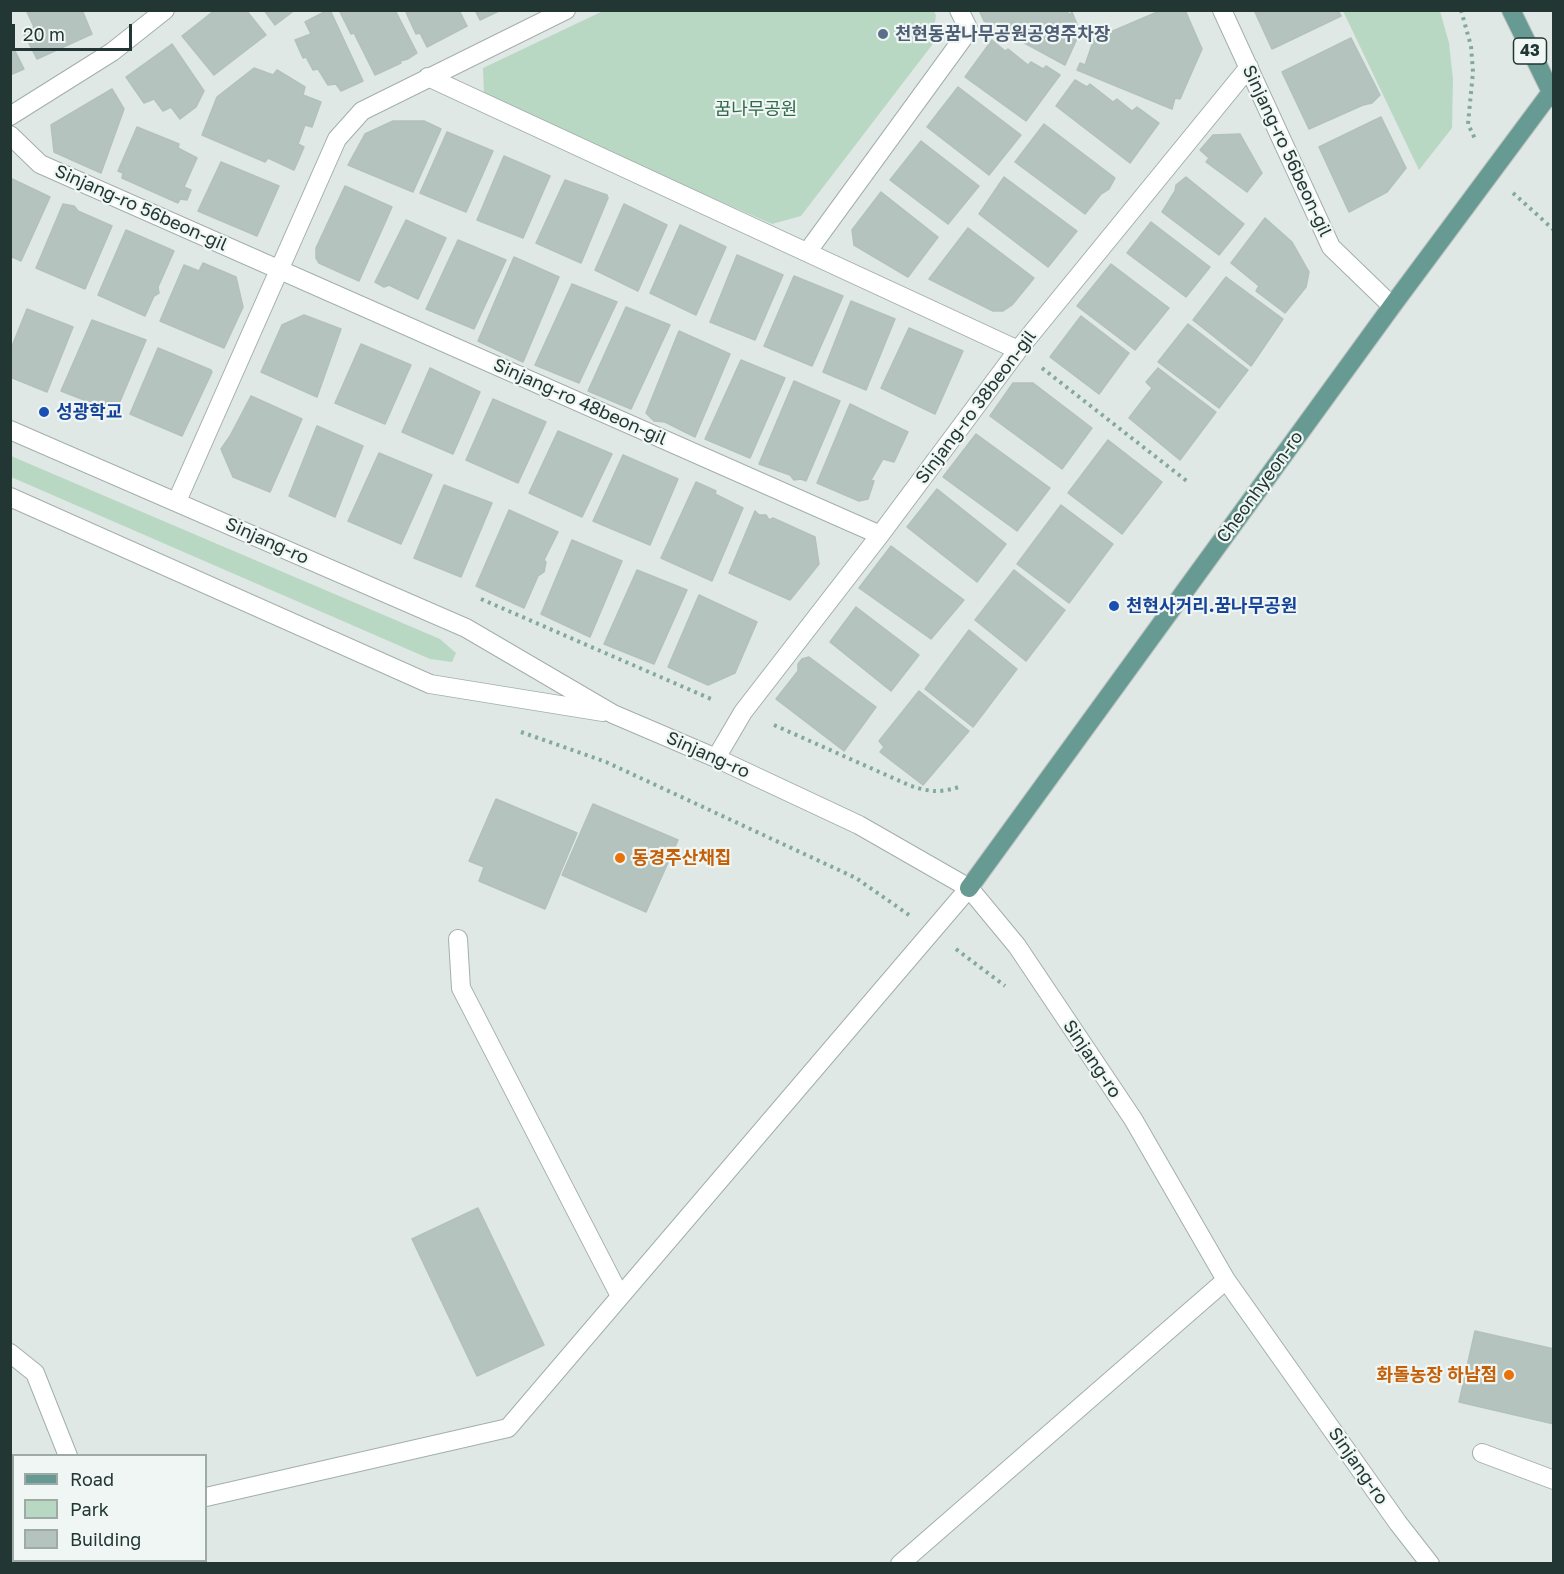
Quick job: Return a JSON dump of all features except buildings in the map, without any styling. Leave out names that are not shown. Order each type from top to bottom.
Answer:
[{"type":"main road","name":"43","points":[[1511,10],[1552,92]]},
{"type":"main road","name":"Cheonhyeon-ro","points":[[969,888],[1392,306],[1552,92]]},
{"type":"street","points":[[10,116],[112,52],[165,10]]},
{"type":"street","points":[[177,501],[337,139],[362,111],[566,10]]},
{"type":"street","points":[[808,251],[969,30],[960,10]]},
{"type":"street","name":"Sinjang-ro 56beon-gil","points":[[1222,10],[1331,246],[1392,306]]},
{"type":"street","name":"Sinjang-ro 38beon-gil","points":[[716,758],[743,712],[880,536],[1018,350],[1249,67]]},
{"type":"street","points":[[428,77],[1018,350]]},
{"type":"street","name":"Sinjang-ro 56beon-gil","points":[[10,135],[40,164],[280,269]]},
{"type":"street","name":"Sinjang-ro 48beon-gil","points":[[280,269],[880,536]]},
{"type":"street","name":"Sinjang-ro","points":[[10,430],[466,628],[613,714],[716,758],[859,825],[969,888],[1017,946],[1133,1119],[1226,1280],[1398,1523],[1430,1563]]},
{"type":"street","name":"Sinjang-ro","points":[[10,497],[430,684],[613,714]]},
{"type":"street","points":[[207,1497],[508,1428],[969,888]]},
{"type":"street","points":[[458,939],[461,988],[620,1296]]},
{"type":"street","points":[[900,1563],[1226,1280]]},
{"type":"street","points":[[10,1353],[35,1373],[68,1454]]},
{"type":"street","points":[[1482,1453],[1554,1480]]},
{"type":"path","points":[[1461,10],[1472,46],[1473,72],[1468,124]]},
{"type":"path","points":[[1018,350],[1188,482]]},
{"type":"path","points":[[774,725],[911,786],[930,792],[942,792],[959,787]]},
{"type":"path","points":[[519,731],[606,762],[856,878],[1011,990]]},
{"type":"green space","name":"꿈나무공원","points":[[933,10],[936,15],[932,45],[801,216],[772,224],[484,98],[483,68],[603,11]]},
{"type":"green space","points":[[1343,11],[1440,11],[1449,43],[1453,79],[1452,128],[1419,170]]},
{"type":"green space","points":[[11,456],[440,639],[456,653],[452,662],[430,659],[11,477]]},
{"type":"place","name":"천현동꿈나무공원공영주차장","points":[[883,34]]},
{"type":"place","name":"성광학교","points":[[44,412]]},
{"type":"place","name":"천현사거리.꿈나무공원","points":[[1114,606]]},
{"type":"place","name":"동경주산채집","points":[[620,858]]},
{"type":"place","name":"화돌농장 하남점","points":[[1509,1375]]}]
